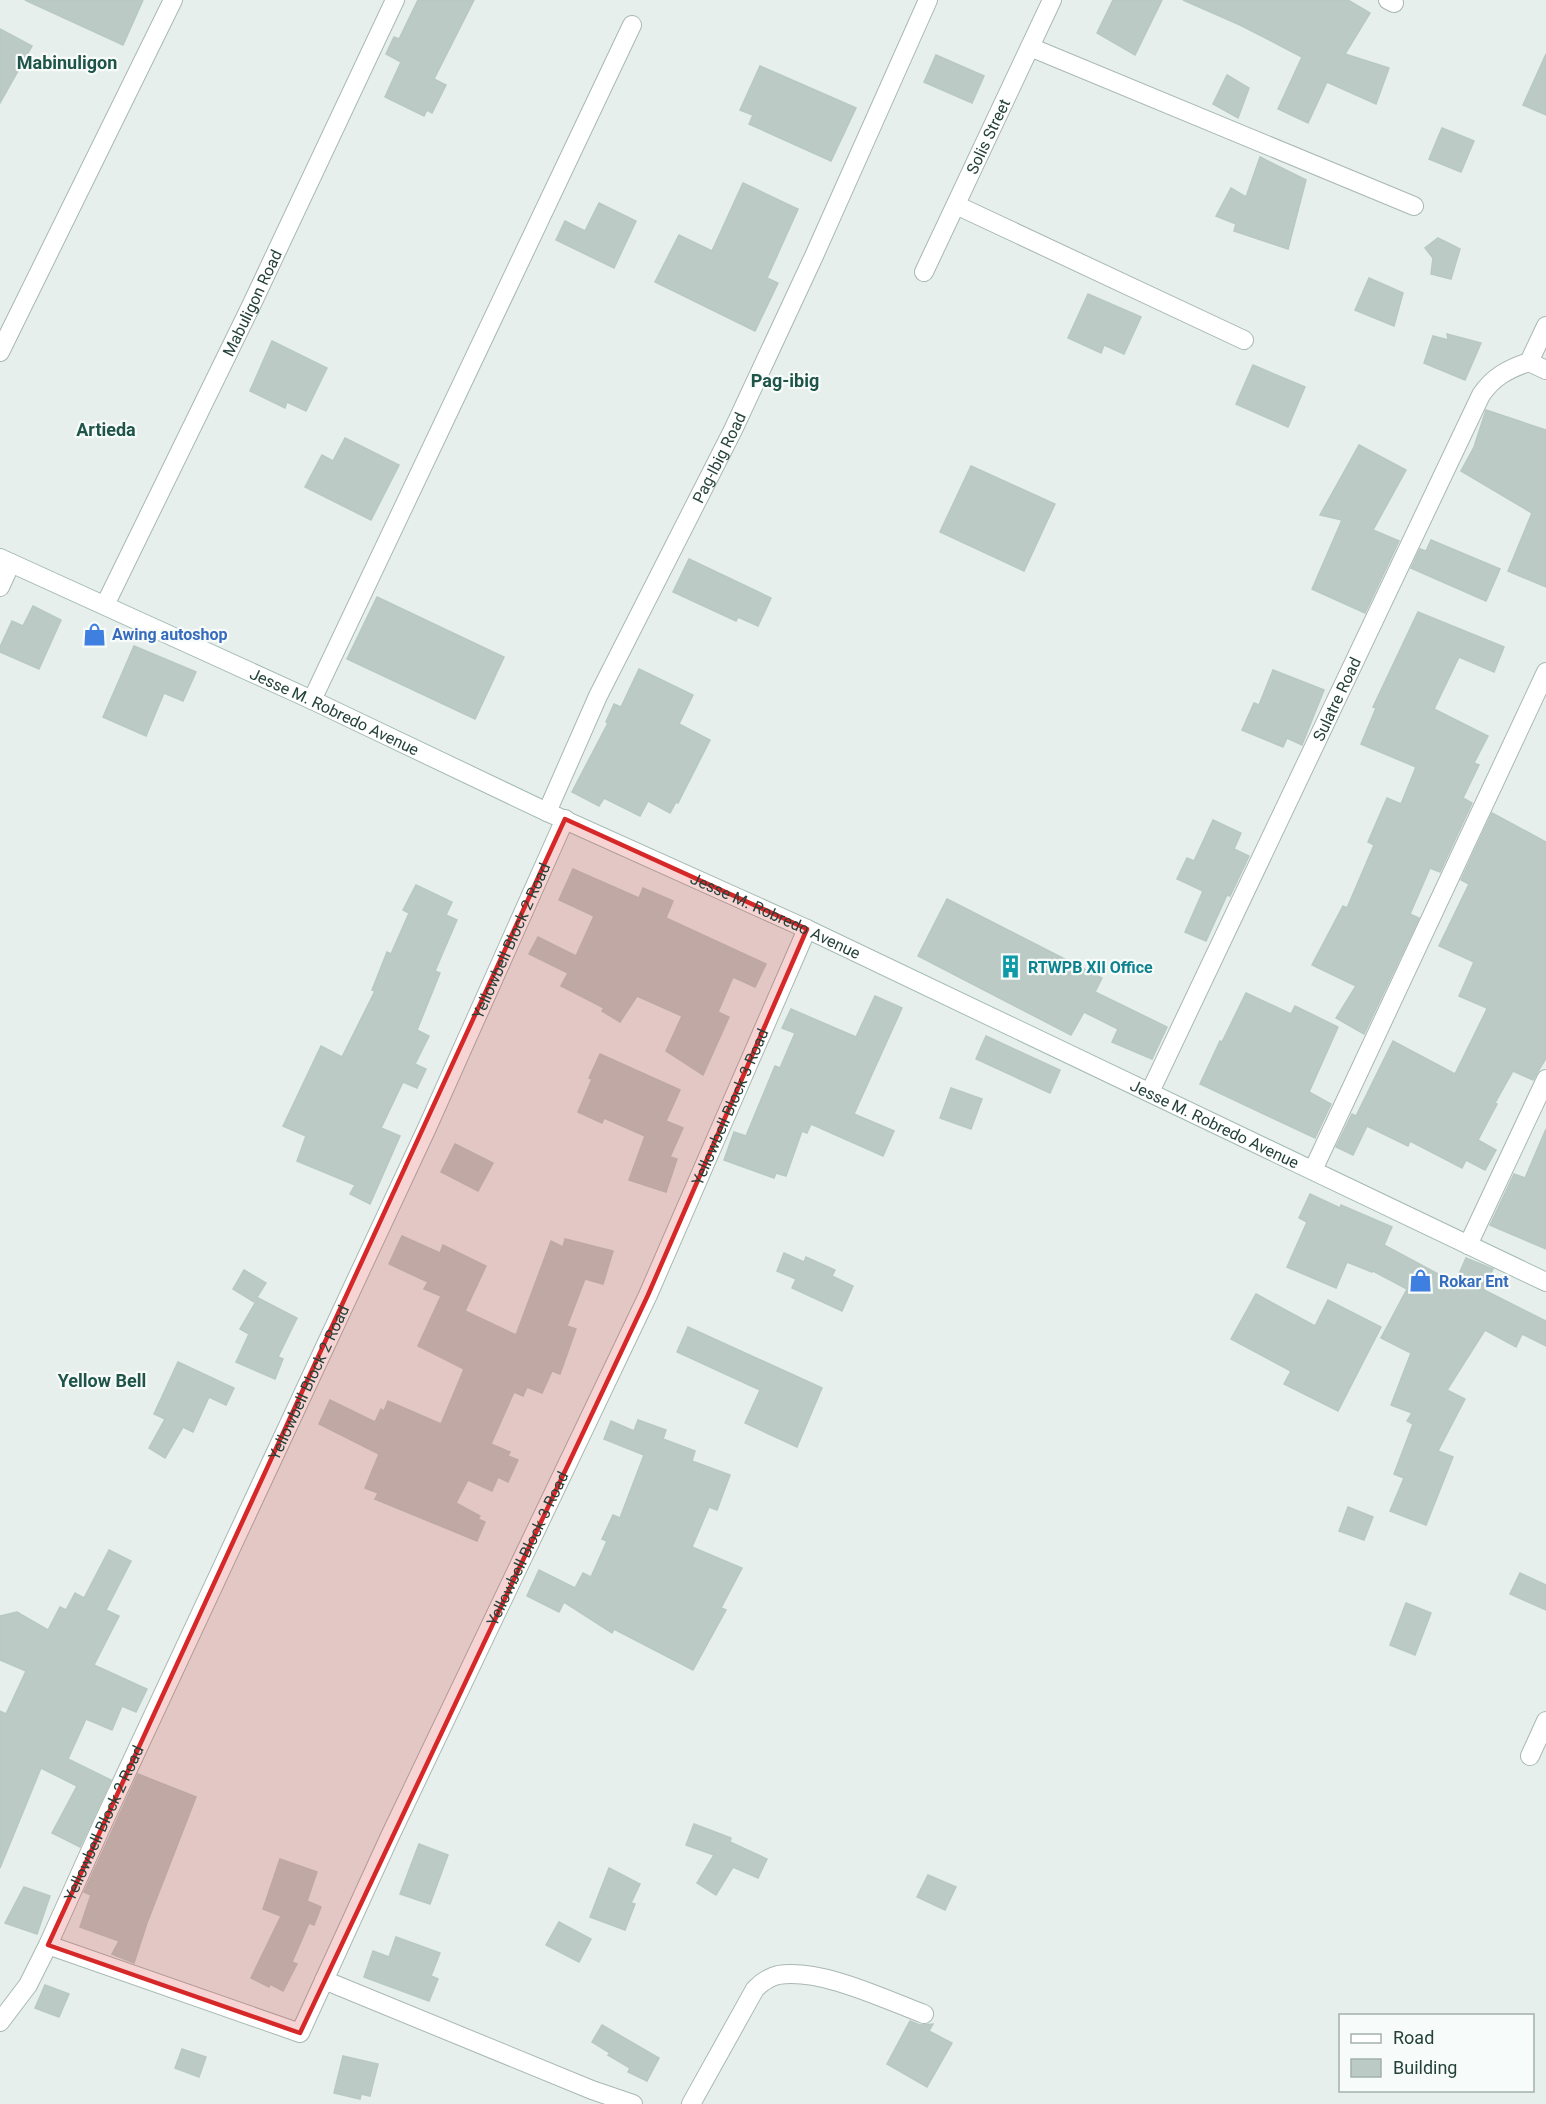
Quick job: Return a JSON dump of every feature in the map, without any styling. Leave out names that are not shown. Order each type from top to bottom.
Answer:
[{"type":"street","points":[[0,352],[173,0]]},
{"type":"street","name":"Mabuligon Road","points":[[105,605],[255,298],[394,0]]},
{"type":"street","name":"Pag-Ibig Road","points":[[548,812],[598,696],[733,430],[800,287],[928,0]]},
{"type":"street","name":"Solis Street","points":[[924,272],[1052,0]]},
{"type":"street","points":[[312,700],[632,25]]},
{"type":"street","points":[[1030,48],[1414,206]]},
{"type":"street","points":[[956,205],[1244,340]]},
{"type":"street","points":[[1546,326],[1529,362],[1546,370]]},
{"type":"street","name":"Sulatre Road","points":[[1150,1092],[1481,395],[1489,383],[1500,375],[1529,362]]},
{"type":"street","points":[[0,587],[5,561]]},
{"type":"street","name":"Jesse M. Robredo Avenue","points":[[5,561],[807,929],[1546,1282]]},
{"type":"street","points":[[1313,1170],[1546,672]]},
{"type":"street","name":"Yellowbell Block 2 Road","points":[[0,2022],[28,1985],[48,1945],[427,1128],[565,819]]},
{"type":"street","name":"Yellowbell Block 3 Road","points":[[48,1945],[300,2033],[395,1825],[648,1295],[807,929]]},
{"type":"street","points":[[1468,1245],[1546,1079]]},
{"type":"street","points":[[1530,1756],[1546,1721]]},
{"type":"street","points":[[675,2104],[690,2104],[755,1989],[764,1980],[776,1975],[802,1974],[839,1982],[924,2014]]},
{"type":"street","points":[[324,1980],[592,2090],[633,2104]]},
{"type":"highlighted area","points":[[565,819],[807,929],[648,1295],[300,2033],[48,1945]]},
{"type":"building","points":[[25,0],[143,0],[123,45]]},
{"type":"building","points":[[418,0],[474,0],[434,79],[446,85],[432,113],[427,110],[424,116],[385,97],[401,62],[386,54],[394,37],[399,39]]},
{"type":"building","points":[[1113,0],[1162,0],[1135,55],[1097,33]]},
{"type":"building","points":[[1183,0],[1348,0],[1370,13],[1345,54],[1389,68],[1376,104],[1327,82],[1308,123],[1278,109],[1302,57],[1240,25]]},
{"type":"building","points":[[0,29],[32,46],[0,103]]},
{"type":"building","points":[[1546,54],[1546,115],[1523,105]]},
{"type":"building","points":[[936,55],[984,76],[972,103],[924,82]]},
{"type":"building","points":[[760,66],[856,108],[831,161],[749,124],[753,115],[740,110]]},
{"type":"building","points":[[1227,75],[1249,88],[1238,118],[1213,104]]},
{"type":"building","points":[[1442,128],[1474,141],[1461,172],[1429,159]]},
{"type":"building","points":[[1260,157],[1306,180],[1288,249],[1234,231],[1236,224],[1216,216],[1231,188],[1246,197]]},
{"type":"building","points":[[743,183],[798,209],[767,278],[778,283],[755,331],[655,282],[679,235],[712,251]]},
{"type":"building","points":[[599,203],[636,221],[614,268],[556,240],[565,221],[585,231]]},
{"type":"building","points":[[1438,238],[1460,249],[1451,279],[1431,274],[1433,258],[1425,248]]},
{"type":"building","points":[[1369,278],[1403,293],[1394,326],[1355,310]]},
{"type":"building","points":[[1088,294],[1141,317],[1124,354],[1104,345],[1101,353],[1068,338]]},
{"type":"building","points":[[1447,334],[1481,343],[1465,380],[1424,363],[1433,336],[1448,340]]},
{"type":"building","points":[[272,341],[327,368],[306,411],[287,402],[285,408],[250,391]]},
{"type":"building","points":[[1253,365],[1305,387],[1288,427],[1236,404]]},
{"type":"building","points":[[1486,410],[1546,430],[1546,587],[1508,571],[1532,513],[1461,471],[1474,447]]},
{"type":"building","points":[[345,438],[399,465],[371,520],[305,487],[322,455],[333,461]]},
{"type":"building","points":[[1359,445],[1406,470],[1373,530],[1399,541],[1365,613],[1312,589],[1342,520],[1320,515]]},
{"type":"building","points":[[971,466],[1055,504],[1024,571],[940,532]]},
{"type":"building","points":[[1431,540],[1500,569],[1486,601],[1411,568],[1420,549],[1426,551]]},
{"type":"building","points":[[689,559],[771,598],[758,626],[738,617],[736,621],[673,592]]},
{"type":"building","points":[[377,597],[504,657],[475,719],[347,659]]},
{"type":"building","points":[[33,606],[61,620],[39,669],[0,652],[0,647],[12,621],[23,626]]},
{"type":"building","points":[[1418,612],[1504,647],[1494,672],[1459,657],[1434,709],[1488,736],[1474,763],[1479,765],[1463,798],[1472,803],[1440,872],[1430,868],[1410,914],[1419,918],[1364,1034],[1336,1018],[1356,986],[1312,965],[1343,906],[1347,908],[1374,845],[1368,842],[1387,798],[1401,804],[1416,767],[1361,744],[1376,708],[1373,707]]},
{"type":"building","points":[[134,646],[196,672],[183,701],[164,693],[146,736],[103,717]]},
{"type":"building","points":[[639,669],[693,695],[679,724],[710,740],[678,803],[676,802],[670,813],[648,801],[640,816],[604,798],[599,806],[572,792],[608,723],[606,722],[614,704],[621,707]]},
{"type":"building","points":[[1273,670],[1324,690],[1302,745],[1287,738],[1283,747],[1242,730],[1254,703],[1259,705]]},
{"type":"building","points":[[1492,813],[1546,842],[1546,1058],[1533,1080],[1513,1071],[1495,1103],[1497,1104],[1478,1140],[1496,1150],[1485,1170],[1466,1160],[1462,1168],[1410,1141],[1408,1146],[1367,1126],[1353,1155],[1336,1147],[1352,1114],[1356,1116],[1393,1041],[1455,1074],[1486,1011],[1487,1008],[1459,996],[1474,962],[1439,946],[1469,884],[1461,880]]},
{"type":"building","points":[[1213,820],[1241,833],[1234,849],[1249,856],[1230,896],[1227,895],[1206,941],[1185,932],[1203,891],[1177,879],[1187,858],[1194,861]]},
{"type":"building","points":[[573,869],[639,898],[643,888],[673,901],[666,918],[766,964],[755,987],[733,977],[718,1012],[729,1017],[703,1075],[666,1051],[682,1016],[637,996],[620,1022],[602,1011],[604,1008],[561,986],[568,973],[529,954],[538,937],[576,956],[594,916],[559,900]]},
{"type":"building","points":[[416,885],[452,902],[446,915],[457,920],[435,971],[440,973],[417,1030],[429,1036],[415,1064],[426,1069],[417,1088],[403,1082],[381,1128],[400,1136],[370,1204],[350,1194],[355,1185],[297,1161],[306,1136],[283,1126],[321,1046],[342,1057],[375,991],[372,990],[387,952],[391,954],[409,913],[403,910]]},
{"type":"building","name":"RTWPB XII Office","points":[[947,899],[1102,978],[1095,992],[1167,1027],[1152,1059],[1112,1042],[1118,1029],[1084,1012],[1071,1035],[918,956]]},
{"type":"building","points":[[1246,993],[1291,1014],[1295,1006],[1338,1027],[1309,1092],[1331,1104],[1315,1138],[1200,1084]]},
{"type":"building","points":[[875,996],[902,1008],[854,1114],[894,1131],[883,1156],[811,1124],[807,1133],[802,1131],[786,1176],[776,1173],[774,1178],[724,1160],[734,1132],[746,1136],[775,1066],[780,1068],[795,1033],[782,1028],[791,1009],[856,1037]]},
{"type":"building","points":[[986,1036],[1060,1070],[1050,1093],[976,1059]]},
{"type":"building","points":[[600,1054],[680,1090],[666,1121],[683,1128],[670,1157],[677,1159],[666,1192],[629,1180],[645,1136],[604,1118],[602,1123],[578,1112]]},
{"type":"building","points":[[951,1088],[982,1099],[971,1129],[940,1118]]},
{"type":"building","points":[[1546,1129],[1546,1249],[1490,1225],[1514,1174],[1525,1178]]},
{"type":"building","points":[[455,1144],[493,1163],[478,1191],[441,1172]]},
{"type":"building","points":[[1310,1194],[1392,1227],[1384,1245],[1455,1283],[1466,1258],[1493,1269],[1484,1290],[1546,1321],[1546,1346],[1522,1334],[1516,1347],[1485,1330],[1447,1390],[1465,1399],[1438,1451],[1453,1457],[1426,1525],[1390,1511],[1404,1478],[1394,1474],[1413,1424],[1407,1421],[1412,1413],[1391,1405],[1411,1353],[1381,1338],[1407,1289],[1373,1271],[1347,1262],[1336,1288],[1287,1267],[1307,1222],[1299,1218]]},
{"type":"building","points":[[402,1236],[440,1253],[443,1245],[486,1266],[465,1311],[516,1335],[551,1241],[563,1247],[565,1239],[613,1251],[603,1284],[585,1279],[567,1326],[576,1329],[560,1374],[552,1371],[542,1393],[527,1387],[523,1396],[514,1392],[491,1444],[510,1452],[508,1456],[518,1460],[508,1482],[498,1477],[492,1491],[468,1480],[456,1503],[480,1516],[478,1519],[485,1522],[477,1541],[375,1499],[378,1493],[365,1488],[379,1454],[319,1424],[330,1400],[375,1422],[381,1409],[384,1411],[388,1401],[441,1424],[464,1369],[418,1346],[441,1296],[424,1289],[428,1282],[389,1264]]},
{"type":"building","points":[[784,1253],[804,1262],[806,1257],[835,1270],[832,1276],[853,1286],[842,1311],[792,1288],[796,1279],[777,1271]]},
{"type":"building","points":[[244,1270],[266,1283],[254,1302],[233,1289]]},
{"type":"building","points":[[1256,1294],[1315,1326],[1328,1300],[1381,1327],[1338,1411],[1284,1384],[1291,1371],[1231,1339]]},
{"type":"building","points":[[258,1298],[297,1318],[278,1357],[283,1359],[275,1379],[236,1362],[249,1334],[240,1329]]},
{"type":"building","points":[[688,1327],[822,1388],[797,1447],[745,1423],[760,1390],[677,1352]]},
{"type":"building","points":[[178,1362],[234,1388],[226,1405],[209,1397],[193,1432],[183,1427],[165,1458],[149,1448],[165,1419],[154,1414]]},
{"type":"building","points":[[638,1420],[666,1430],[663,1439],[695,1451],[692,1461],[730,1475],[717,1510],[709,1507],[692,1547],[742,1568],[721,1608],[726,1610],[693,1670],[614,1629],[612,1633],[564,1602],[559,1612],[527,1596],[539,1570],[575,1588],[583,1573],[591,1577],[607,1541],[602,1539],[613,1515],[620,1518],[644,1455],[604,1439],[611,1421],[634,1431]]},
{"type":"building","points":[[1348,1507],[1373,1517],[1364,1540],[1339,1531]]},
{"type":"building","points":[[109,1550],[131,1561],[106,1610],[119,1616],[94,1665],[147,1689],[136,1712],[122,1706],[112,1730],[86,1719],[68,1759],[111,1780],[80,1847],[52,1833],[77,1786],[41,1768],[0,1868],[0,1711],[6,1714],[26,1671],[0,1660],[0,1616],[17,1612],[48,1630],[60,1607],[66,1610],[75,1593],[84,1598]]},
{"type":"building","points":[[1520,1573],[1546,1585],[1546,1610],[1510,1594]]},
{"type":"building","points":[[1406,1603],[1431,1613],[1415,1655],[1390,1645]]},
{"type":"building","points":[[138,1774],[196,1797],[147,1923],[134,1963],[112,1954],[119,1941],[80,1927],[91,1895],[84,1892]]},
{"type":"building","points":[[694,1824],[731,1838],[730,1842],[767,1859],[758,1878],[733,1867],[716,1895],[697,1883],[714,1855],[686,1845]]},
{"type":"building","points":[[419,1844],[448,1855],[430,1904],[400,1894]]},
{"type":"building","points":[[280,1859],[317,1872],[307,1901],[321,1907],[314,1925],[309,1923],[292,1962],[297,1964],[283,1991],[251,1978],[281,1916],[263,1909]]},
{"type":"building","points":[[609,1868],[640,1884],[631,1903],[635,1904],[625,1930],[590,1917]]},
{"type":"building","points":[[928,1875],[956,1887],[945,1910],[917,1897]]},
{"type":"building","points":[[24,1887],[50,1896],[37,1934],[5,1923]]},
{"type":"building","points":[[559,1922],[591,1939],[579,1962],[546,1945]]},
{"type":"building","points":[[396,1937],[440,1953],[431,1976],[438,1979],[429,2001],[364,1977],[373,1951],[389,1957]]},
{"type":"building","points":[[45,1985],[69,1994],[59,2017],[35,2008]]},
{"type":"building","points":[[910,2021],[920,2025],[933,2024],[929,2031],[952,2043],[927,2087],[887,2064]]},
{"type":"building","points":[[602,2025],[659,2058],[647,2081],[628,2072],[630,2068],[592,2042]]},
{"type":"building","points":[[182,2049],[206,2057],[199,2077],[175,2068]]},
{"type":"building","points":[[343,2056],[378,2064],[370,2096],[361,2094],[360,2099],[334,2093]]},
{"type":"place","name":"Awing autoshop","points":[[94,634]]},
{"type":"place","name":"RTWPB XII Office","points":[[1010,967]]},
{"type":"place","name":"Rokar Ent","points":[[1421,1281]]},
{"type":"district","name":"Mabinuligon","points":[[67,63]]},
{"type":"district","name":"Pag-ibig","points":[[785,381]]},
{"type":"district","name":"Artieda","points":[[106,430]]},
{"type":"district","name":"Yellow Bell","points":[[102,1381]]}]
